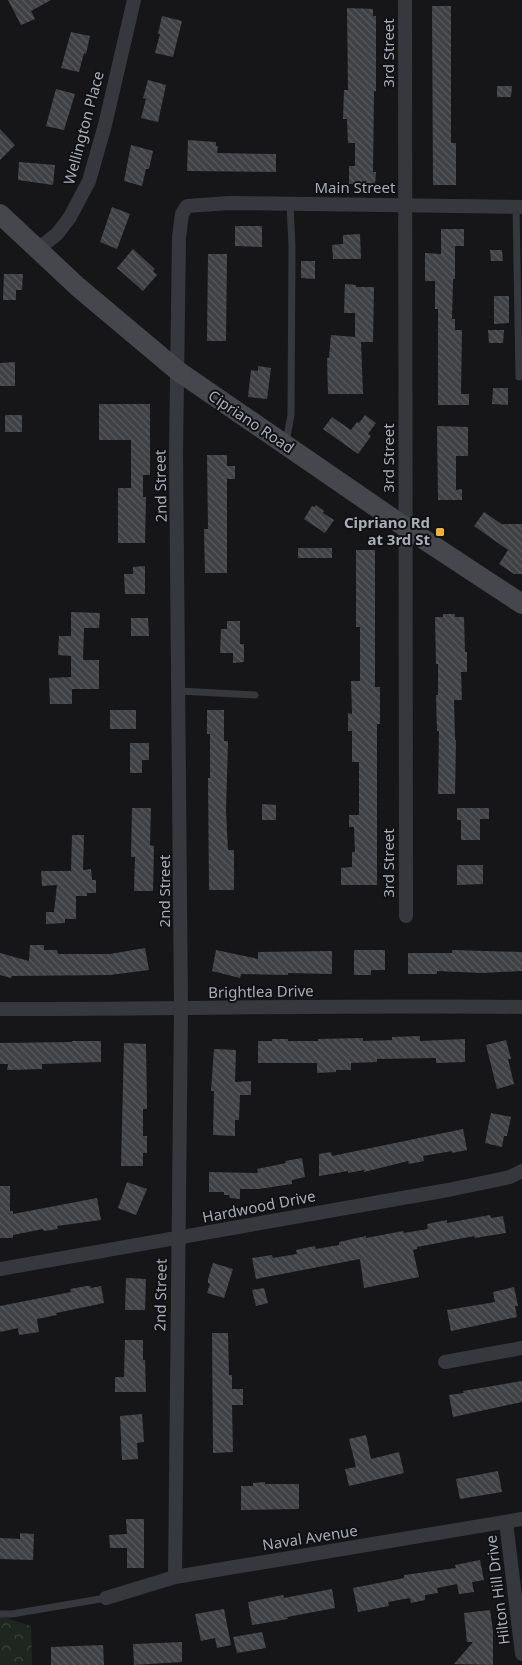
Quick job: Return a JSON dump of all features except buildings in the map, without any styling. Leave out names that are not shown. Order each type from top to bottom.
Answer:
[{"type":"street","name":"Wellington Place","points":[[38,249],[58,234],[70,217],[89,181],[105,125],[134,0]]},
{"type":"street","name":"3rd Street","points":[[405,0],[406,916]]},
{"type":"street","name":"Main Street","points":[[188,206],[230,203],[519,207]]},
{"type":"street","name":"2nd Street","points":[[175,1577],[182,1009],[176,453],[178,237],[182,214],[188,206]]},
{"type":"street","name":"Cipriano Road","points":[[0,214],[84,292],[178,372],[522,604]]},
{"type":"street","name":"Brightlea Drive","points":[[0,1009],[522,1007]]},
{"type":"street","name":"Hardwood Drive","points":[[0,1269],[448,1190],[510,1177],[522,1171]]},
{"type":"street","points":[[445,1362],[522,1348]]},
{"type":"street","name":"Naval Avenue","points":[[106,1598],[175,1577],[522,1518]]},
{"type":"street","name":"Hilton Hill Drive","points":[[506,1522],[522,1654]]},
{"type":"lane","points":[[286,445],[291,415],[292,246],[290,204]]},
{"type":"lane","points":[[519,207],[519,377]]},
{"type":"lane","points":[[180,692],[254,695]]},
{"type":"lane","points":[[0,1614],[12,1614],[106,1598]]},
{"type":"green space","points":[[0,1616],[31,1626],[32,1665],[0,1665]]},
{"type":"place","name":"Cipriano Rd at 3rd St","points":[[440,532]]}]
